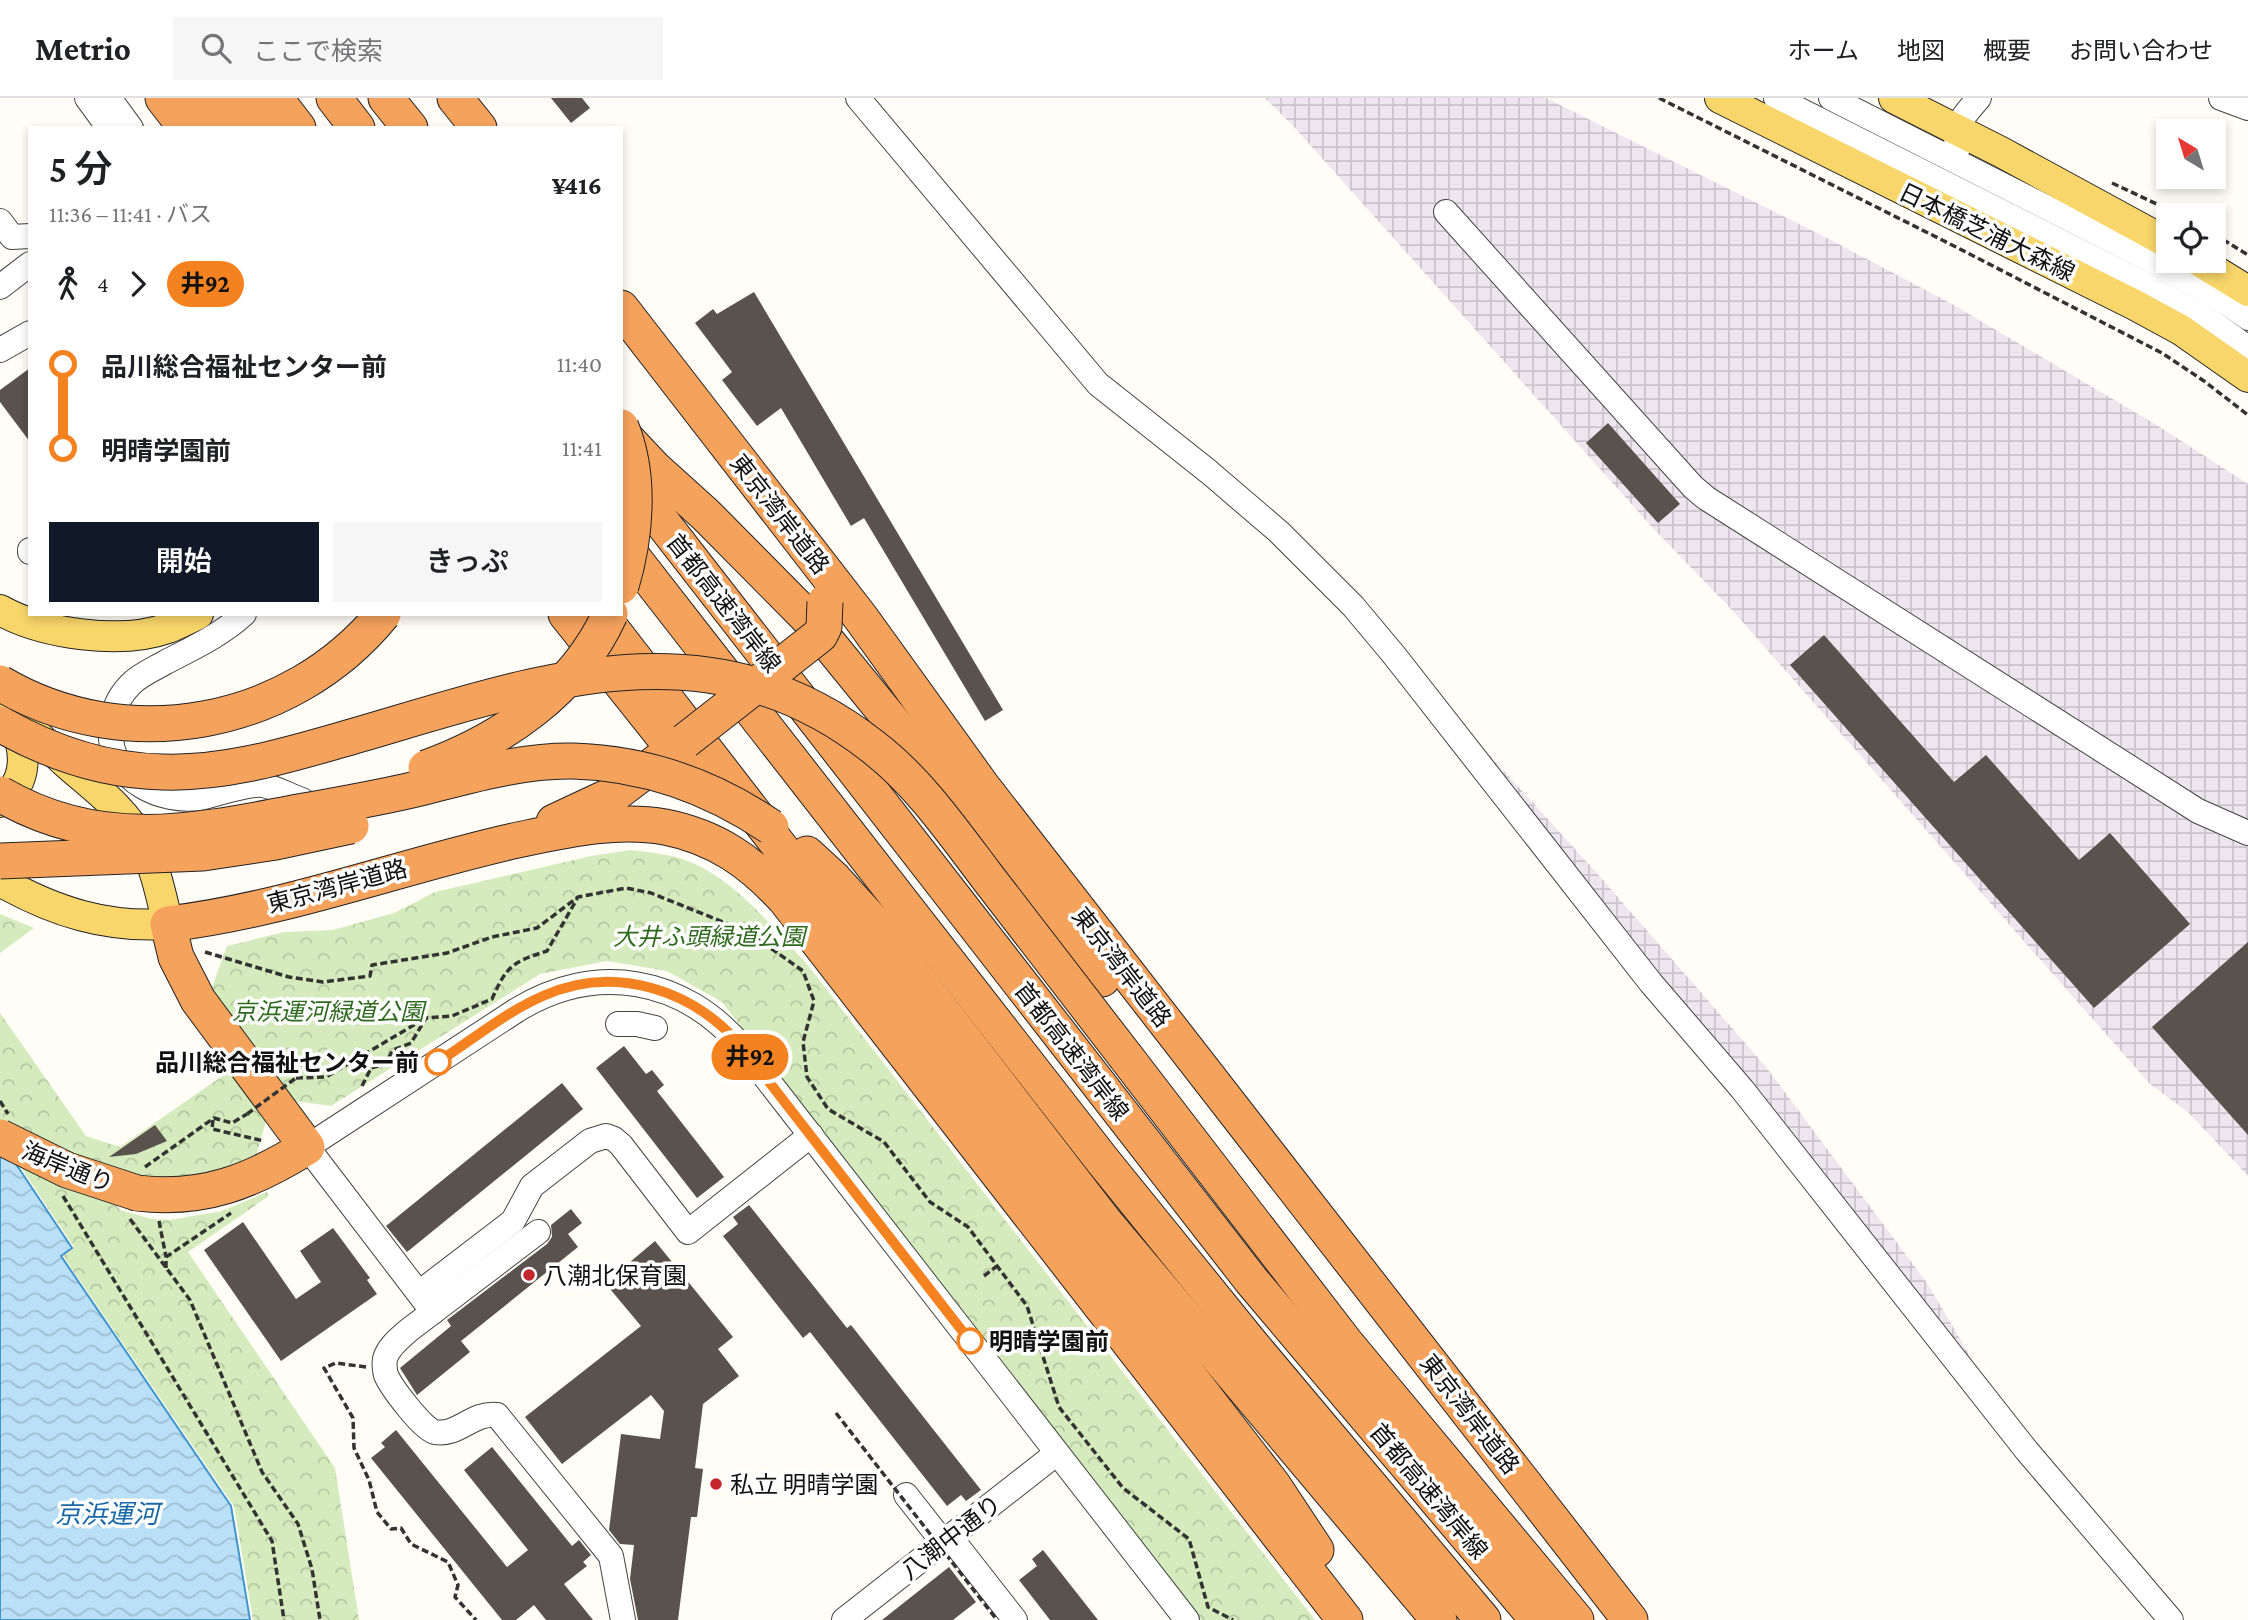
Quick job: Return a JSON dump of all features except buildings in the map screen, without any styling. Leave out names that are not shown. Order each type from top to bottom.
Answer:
[{"type":"highway","points":[[163,98],[184,126]]},
{"type":"highway","points":[[201,98],[222,126]]},
{"type":"highway","points":[[239,98],[260,126]]},
{"type":"highway","points":[[275,98],[296,126]]},
{"type":"highway","points":[[334,98],[355,126]]},
{"type":"highway","points":[[386,98],[408,126]]},
{"type":"highway","points":[[455,98],[477,126]]},
{"type":"highway","name":"東京湾岸道路","points":[[625,317],[861,618],[982,786],[1630,1620]]},
{"type":"highway","points":[[475,850],[548,825],[616,793],[820,635],[824,627],[825,602],[821,589],[724,463],[681,386]]},
{"type":"highway","points":[[623,435],[654,468],[706,514],[808,618],[1113,992],[1168,1050],[1230,1106]]},
{"type":"highway","points":[[623,435],[634,494],[630,546],[623,577]]},
{"type":"highway","name":"首都高速湾岸線","points":[[623,473],[1251,1280],[1538,1620]]},
{"type":"highway","name":"首都高速湾岸線","points":[[623,545],[1104,1161],[1260,1354],[1483,1620]]},
{"type":"highway","points":[[1,701],[45,706],[85,718],[135,724],[192,722],[250,708],[288,691],[333,662],[381,616]]},
{"type":"highway","points":[[568,616],[680,745],[769,870],[785,899]]},
{"type":"highway","points":[[602,616],[1273,1485],[1362,1620]]},
{"type":"highway","points":[[210,829],[302,800],[421,770],[457,756],[527,715],[560,688],[583,660],[609,616]]},
{"type":"highway","points":[[1,701],[39,745],[94,763],[138,770],[195,772],[271,760],[527,687],[592,674],[660,670],[695,672],[759,685],[790,696],[836,721],[874,747],[899,769],[945,822],[1280,1258],[1385,1390],[1576,1620]]},
{"type":"highway","points":[[0,794],[30,809],[87,827],[146,834],[210,829],[397,793],[515,766],[572,761],[627,766],[680,780],[732,802],[813,859],[854,900],[1104,1221],[1438,1620]]},
{"type":"highway","points":[[0,861],[169,855],[238,848],[312,835],[516,789],[598,779],[623,780],[673,789],[742,813],[771,827]]},
{"type":"highway","name":"東京湾岸道路","points":[[168,924],[216,918],[475,850],[580,828],[631,824],[665,827],[719,846],[743,859],[764,875],[785,899],[1345,1620]]},
{"type":"highway","points":[[168,924],[176,957],[198,1000],[307,1147]]},
{"type":"highway","name":"海岸通り","points":[[0,1137],[67,1170],[144,1193],[165,1196],[212,1191],[257,1175],[307,1147]]},
{"type":"highway","points":[[1280,1258],[1390,1367],[1610,1620]]},
{"type":"main road","name":"日本橋芝浦大森線","points":[[1720,98],[2135,305],[2181,330],[2248,377]]},
{"type":"main road","points":[[1894,98],[2156,237]]},
{"type":"main road","points":[[2219,273],[2248,291]]},
{"type":"main road","points":[[0,610],[53,630],[108,636],[167,629],[194,616]]},
{"type":"main road","points":[[0,802],[16,788],[23,771],[20,734],[1,701]]},
{"type":"main road","points":[[0,881],[27,897],[78,915],[137,926],[168,924],[155,869],[143,843],[126,817],[1,701]]},
{"type":"street","points":[[87,98],[107,126]]},
{"type":"street","points":[[109,98],[130,126]]},
{"type":"street","points":[[858,98],[1098,384],[1244,501],[1296,548],[1353,607],[1394,655],[1651,983],[1742,1089],[2027,1451],[2171,1620]]},
{"type":"street","points":[[1776,98],[2144,284],[2215,324],[2248,348]]},
{"type":"street","points":[[1831,98],[2156,263],[2248,318]]},
{"type":"street","points":[[1979,98],[1956,129],[1956,142],[1969,164],[1988,178]]},
{"type":"street","points":[[2221,98],[2248,108]]},
{"type":"street","points":[[1446,212],[1684,477],[1706,498],[2198,811],[2248,833]]},
{"type":"street","points":[[0,221],[12,237],[28,236]]},
{"type":"street","points":[[0,287],[28,266]]},
{"type":"street","points":[[0,350],[28,334]]},
{"type":"street","points":[[242,616],[214,636],[131,683],[119,697],[114,711],[110,730],[112,745],[117,760],[129,777],[140,787],[163,796],[196,798],[260,785],[302,800]]},
{"type":"street","points":[[426,1303],[347,1189],[307,1147],[526,1004],[563,988],[599,982],[628,983],[653,987],[678,996],[702,1009],[733,1036],[1187,1620]]},
{"type":"street","points":[[618,1024],[655,1028]]},
{"type":"street","points":[[623,1620],[611,1556],[497,1415],[475,1417],[461,1428],[436,1433],[424,1427],[386,1374],[384,1360],[391,1347],[409,1330],[426,1303],[513,1221],[532,1186],[590,1141],[606,1136],[621,1145],[688,1232],[770,1158],[811,1135]]},
{"type":"street","points":[[426,1303],[538,1232]]},
{"type":"street","name":"八潮中通り","points":[[844,1620],[1057,1453]]},
{"type":"street","points":[[906,1495],[1015,1620]]},
{"type":"path","points":[[1659,98],[2162,354],[2204,381],[2248,415]]},
{"type":"path","points":[[2226,241],[2248,255]]},
{"type":"path","points":[[205,952],[289,977],[323,982],[370,976],[372,965],[447,953],[492,937],[537,928],[578,897],[626,888],[651,893],[748,932],[803,971],[814,1001],[803,1042],[807,1077],[828,1109],[884,1142],[930,1202],[968,1227],[1027,1306],[1059,1407],[1123,1488],[1189,1539],[1208,1607],[1233,1620]]},
{"type":"path","points":[[214,1118],[232,1123],[296,1078],[327,1077],[426,1018],[452,1016],[492,999],[501,979],[518,960],[547,951],[578,897]]},
{"type":"path","points":[[359,1091],[371,1068],[384,1064],[393,1050],[411,1043],[426,1018]]},
{"type":"path","points":[[214,1118],[212,1129],[266,1142],[257,1146]]},
{"type":"path","points":[[166,1152],[214,1118]]},
{"type":"path","points":[[144,1193],[159,1229],[166,1256],[166,1270]]},
{"type":"path","points":[[144,1193],[166,1270],[190,1300],[262,1472],[298,1524],[312,1569],[320,1620]]},
{"type":"path","points":[[78,1203],[65,1199],[272,1541],[284,1620]]},
{"type":"path","points":[[166,1256],[235,1211]]},
{"type":"path","points":[[984,1276],[997,1265]]},
{"type":"path","points":[[385,1369],[337,1363],[324,1368],[353,1418],[354,1448],[369,1480],[377,1512],[391,1529],[401,1528],[411,1544],[448,1562],[458,1585],[456,1597],[476,1620]]},
{"type":"path","points":[[835,1413],[997,1620]]},
{"type":"shaded area","points":[[844,98],[869,98],[1101,371],[1432,692],[1595,871],[1766,1067],[1927,1283],[2002,1410],[1388,661],[1277,542],[1087,389]]},
{"type":"shaded area","points":[[1265,98],[1546,98],[1829,239],[1952,304],[2155,424],[2248,484],[2248,1176],[2189,1113],[2150,1084],[1732,610],[1651,526],[1295,128]]},
{"type":"green space","points":[[630,850],[681,859],[705,869],[752,905],[806,963],[1315,1620],[1199,1620],[722,1002],[667,971],[607,961],[540,974],[331,1106],[295,1101],[287,1091],[267,1118],[256,1156],[205,1176],[165,1180],[118,1176],[86,1165],[120,1210],[152,1219],[170,1220],[222,1211],[267,1192],[269,1196],[188,1252],[335,1468],[359,1620],[253,1620],[234,1506],[63,1256],[74,1247],[0,1136],[0,1013],[86,1136],[120,1147],[231,1070],[210,993],[227,946],[284,932],[333,930],[394,913],[435,892],[591,856]]},
{"type":"green space","points":[[0,914],[34,928],[0,953]]},
{"type":"water","name":"京浜運河","points":[[0,1140],[72,1248],[61,1256],[231,1506],[250,1620],[0,1620]]},
{"type":"bus line","name":"井92","points":[[438,1062],[526,1004],[563,988],[586,983],[628,983],[653,987],[692,1003],[733,1036],[970,1341]]},
{"type":"place","name":"品川総合福祉センター前","points":[[438,1062]]},
{"type":"place","name":"八潮北保育園","points":[[529,1275]]},
{"type":"place","name":"明晴学園前","points":[[970,1341]]},
{"type":"place","name":"私立 明晴学園","points":[[716,1484]]},
{"type":"park label","name":"大井ふ頭緑道公園","points":[[709,936]]},
{"type":"park label","name":"京浜運河緑道公園","points":[[328,1011]]}]
